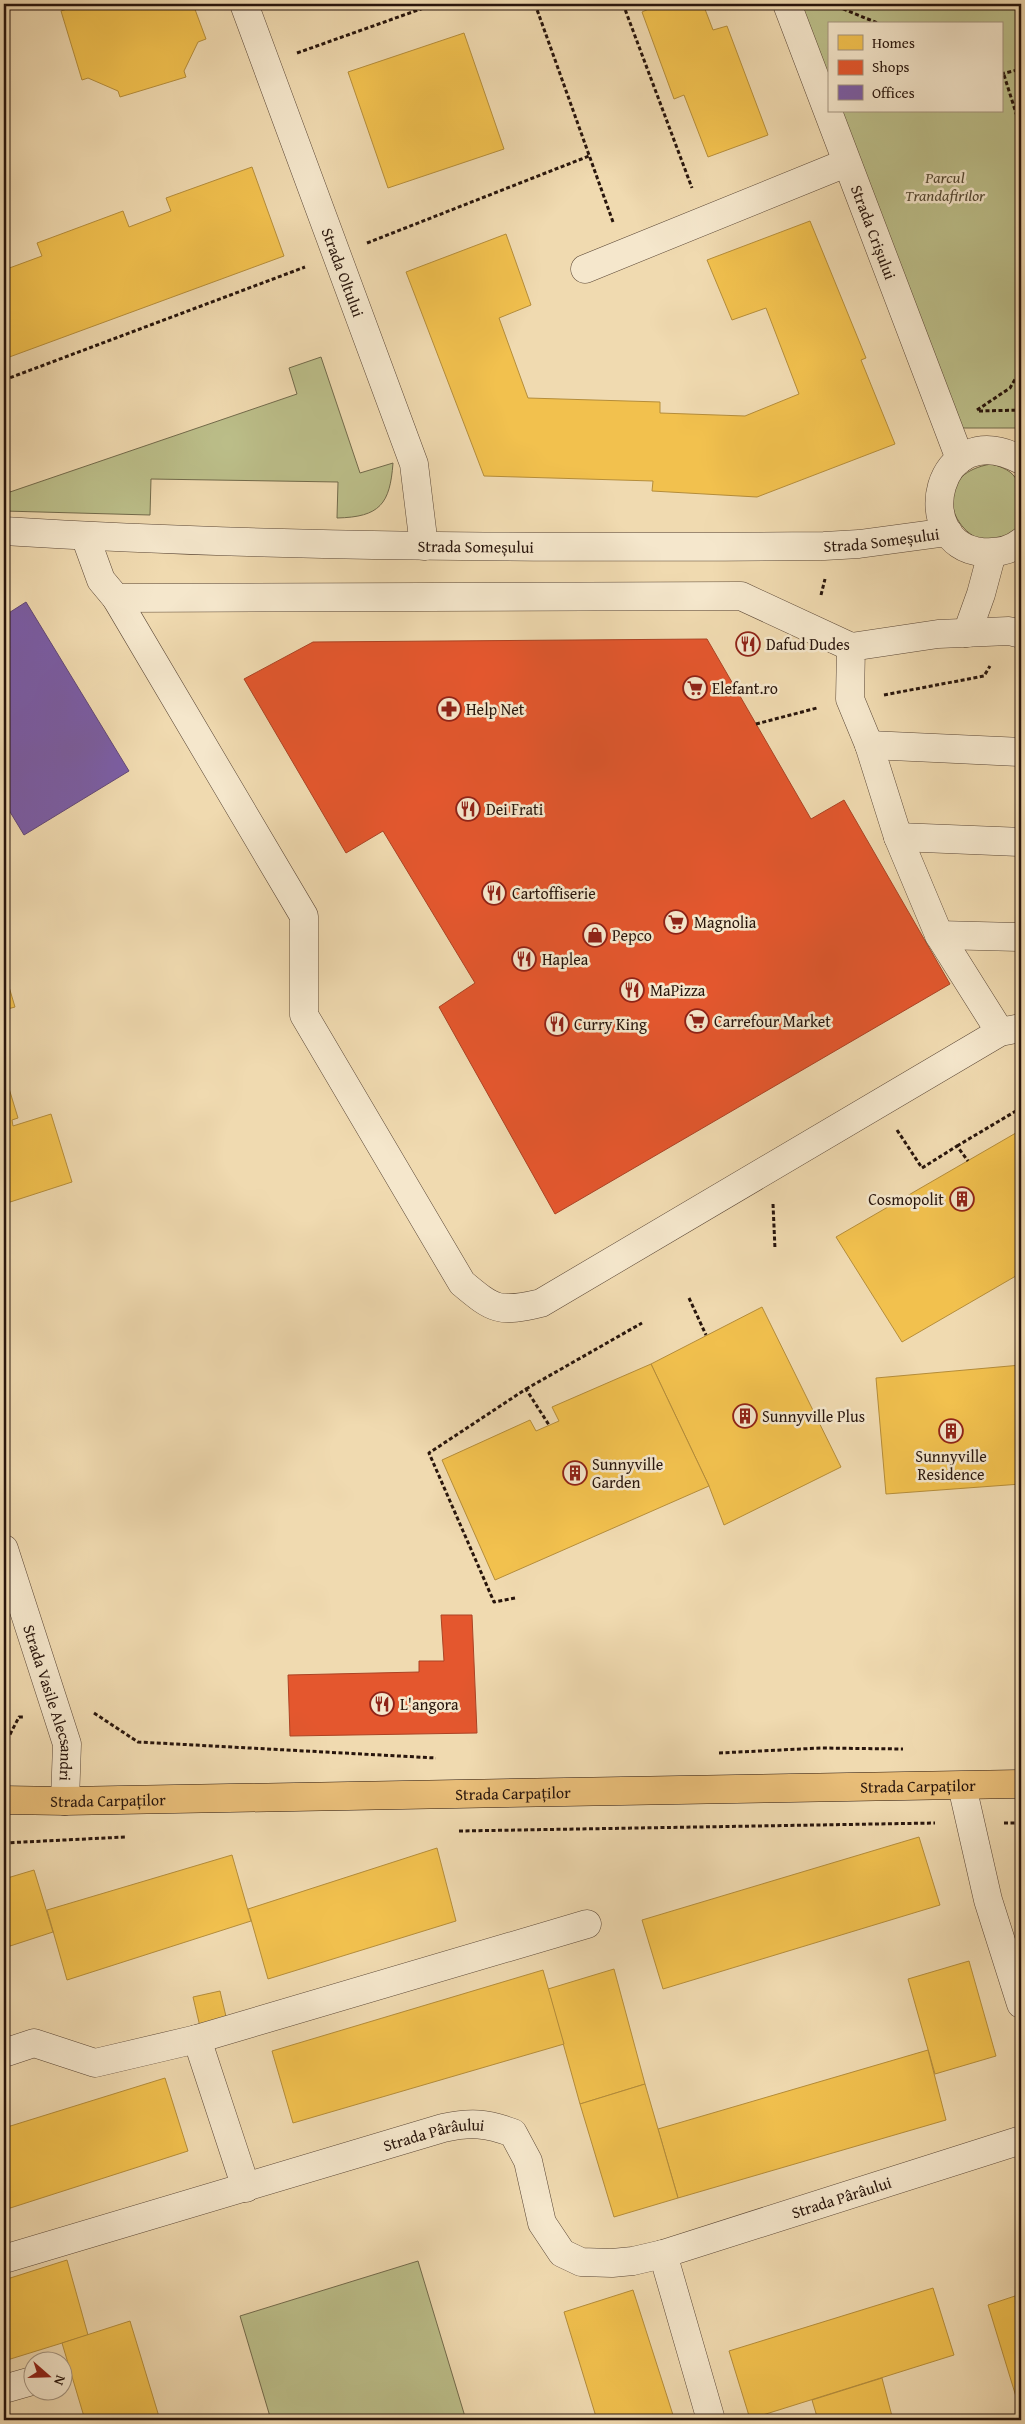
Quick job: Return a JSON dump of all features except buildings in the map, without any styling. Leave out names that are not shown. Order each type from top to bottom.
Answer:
[{"type":"main road","name":"Strada Carpaților","points":[[4,1800],[66,1801],[1021,1784]]},
{"type":"street","name":"Strada Oltului","points":[[244,4],[414,464],[424,546]]},
{"type":"street","name":"Strada Crișului","points":[[787,4],[960,459]]},
{"type":"street","points":[[585,269],[846,163]]},
{"type":"street","points":[[960,459],[975,452],[991,449],[1007,452],[1021,460]]},
{"type":"street","name":"Strada Someșului","points":[[960,459],[949,470],[941,484],[938,501],[941,517],[948,532],[966,547],[978,552],[992,553]]},
{"type":"street","name":"Strada Someșului","points":[[4,531],[85,536],[424,546],[824,546],[859,544],[948,532]]},
{"type":"street","points":[[85,536],[101,580],[116,598],[304,916],[304,1015],[462,1283],[487,1304],[514,1309],[541,1303],[880,1103],[1011,1030],[939,934],[898,837],[869,745],[850,699],[851,647]]},
{"type":"street","points":[[966,633],[982,594],[992,553],[1005,551],[1021,542]]},
{"type":"street","points":[[116,598],[741,596],[851,647],[938,634],[1015,632]]},
{"type":"street","points":[[869,745],[1021,752]]},
{"type":"street","points":[[898,837],[1021,842]]},
{"type":"street","points":[[939,934],[1021,937]]},
{"type":"street","name":"Strada Vasile Alecsandri","points":[[4,1549],[67,1744],[66,1801]]},
{"type":"street","points":[[962,1786],[988,1900],[1021,2004]]},
{"type":"street","points":[[4,2053],[34,2043],[94,2063],[197,2040],[587,1924]]},
{"type":"street","points":[[197,2040],[246,2188]]},
{"type":"street","name":"Strada Pârâului","points":[[4,2259],[443,2128],[469,2122],[494,2126],[513,2133],[528,2161],[542,2223],[562,2252],[580,2262],[612,2263],[633,2261],[663,2254],[1021,2140]]},
{"type":"street","points":[[663,2254],[711,2420]]},
{"type":"street","points":[[4,2390],[22,2384]]},
{"type":"path","points":[[265,64],[435,4]]},
{"type":"path","points":[[535,4],[624,253]]},
{"type":"path","points":[[623,4],[704,220]]},
{"type":"path","points":[[831,4],[875,22]]},
{"type":"path","points":[[1021,69],[1003,74],[1021,129]]},
{"type":"path","points":[[4,380],[336,255],[589,156]]},
{"type":"path","points":[[950,429],[1010,388],[1021,369]]},
{"type":"path","points":[[811,628],[826,577],[824,546]]},
{"type":"path","points":[[756,724],[850,699],[984,676],[1015,632]]},
{"type":"path","points":[[880,1103],[922,1168],[1021,1108]]},
{"type":"path","points":[[957,1146],[968,1161]]},
{"type":"path","points":[[689,1298],[706,1335]]},
{"type":"path","points":[[515,1598],[494,1602],[428,1453],[526,1389],[642,1323]]},
{"type":"path","points":[[526,1389],[548,1425]]},
{"type":"path","points":[[91,1711],[138,1742],[442,1758]]},
{"type":"path","points":[[714,1753],[821,1748],[907,1749]]},
{"type":"path","points":[[451,1831],[1021,1823]]},
{"type":"path","points":[[4,1843],[132,1836]]},
{"type":"green space","name":"Parcul Trandafirilor","points":[[797,4],[1021,4],[1021,428],[956,428],[837,112],[1002,112],[1002,22],[828,22],[828,86]]},
{"type":"green space","points":[[321,357],[360,473],[393,463],[389,489],[380,506],[373,511],[363,515],[337,518],[338,482],[151,479],[150,515],[4,511],[4,473],[10,492],[297,394],[289,368]]},
{"type":"green space","points":[[991,464],[1010,472],[1019,485],[1021,524],[1004,539],[987,541],[971,534],[959,521],[952,505],[954,488],[966,473]]},
{"type":"green space","points":[[418,2261],[466,2420],[271,2420],[240,2316]]},
{"type":"place","name":"Dafud Dudes","points":[[748,644]]},
{"type":"place","name":"Elefant.ro","points":[[695,688]]},
{"type":"place","name":"Help Net","points":[[449,709]]},
{"type":"place","name":"Dei Frati","points":[[468,809]]},
{"type":"place","name":"Cartoffiserie","points":[[494,893]]},
{"type":"place","name":"Magnolia","points":[[676,922]]},
{"type":"place","name":"Pepco","points":[[595,935]]},
{"type":"place","name":"Haplea","points":[[524,959]]},
{"type":"place","name":"MaPizza","points":[[632,990]]},
{"type":"place","name":"Carrefour Market","points":[[697,1021]]},
{"type":"place","name":"Curry King","points":[[557,1024]]},
{"type":"place","name":"Cosmopolit","points":[[962,1199]]},
{"type":"place","name":"Sunnyville Plus","points":[[745,1416]]},
{"type":"place","name":"Sunnyville Residence","points":[[951,1431]]},
{"type":"place","name":"Sunnyville Garden","points":[[575,1473]]},
{"type":"place","name":"L'angora","points":[[382,1704]]}]
